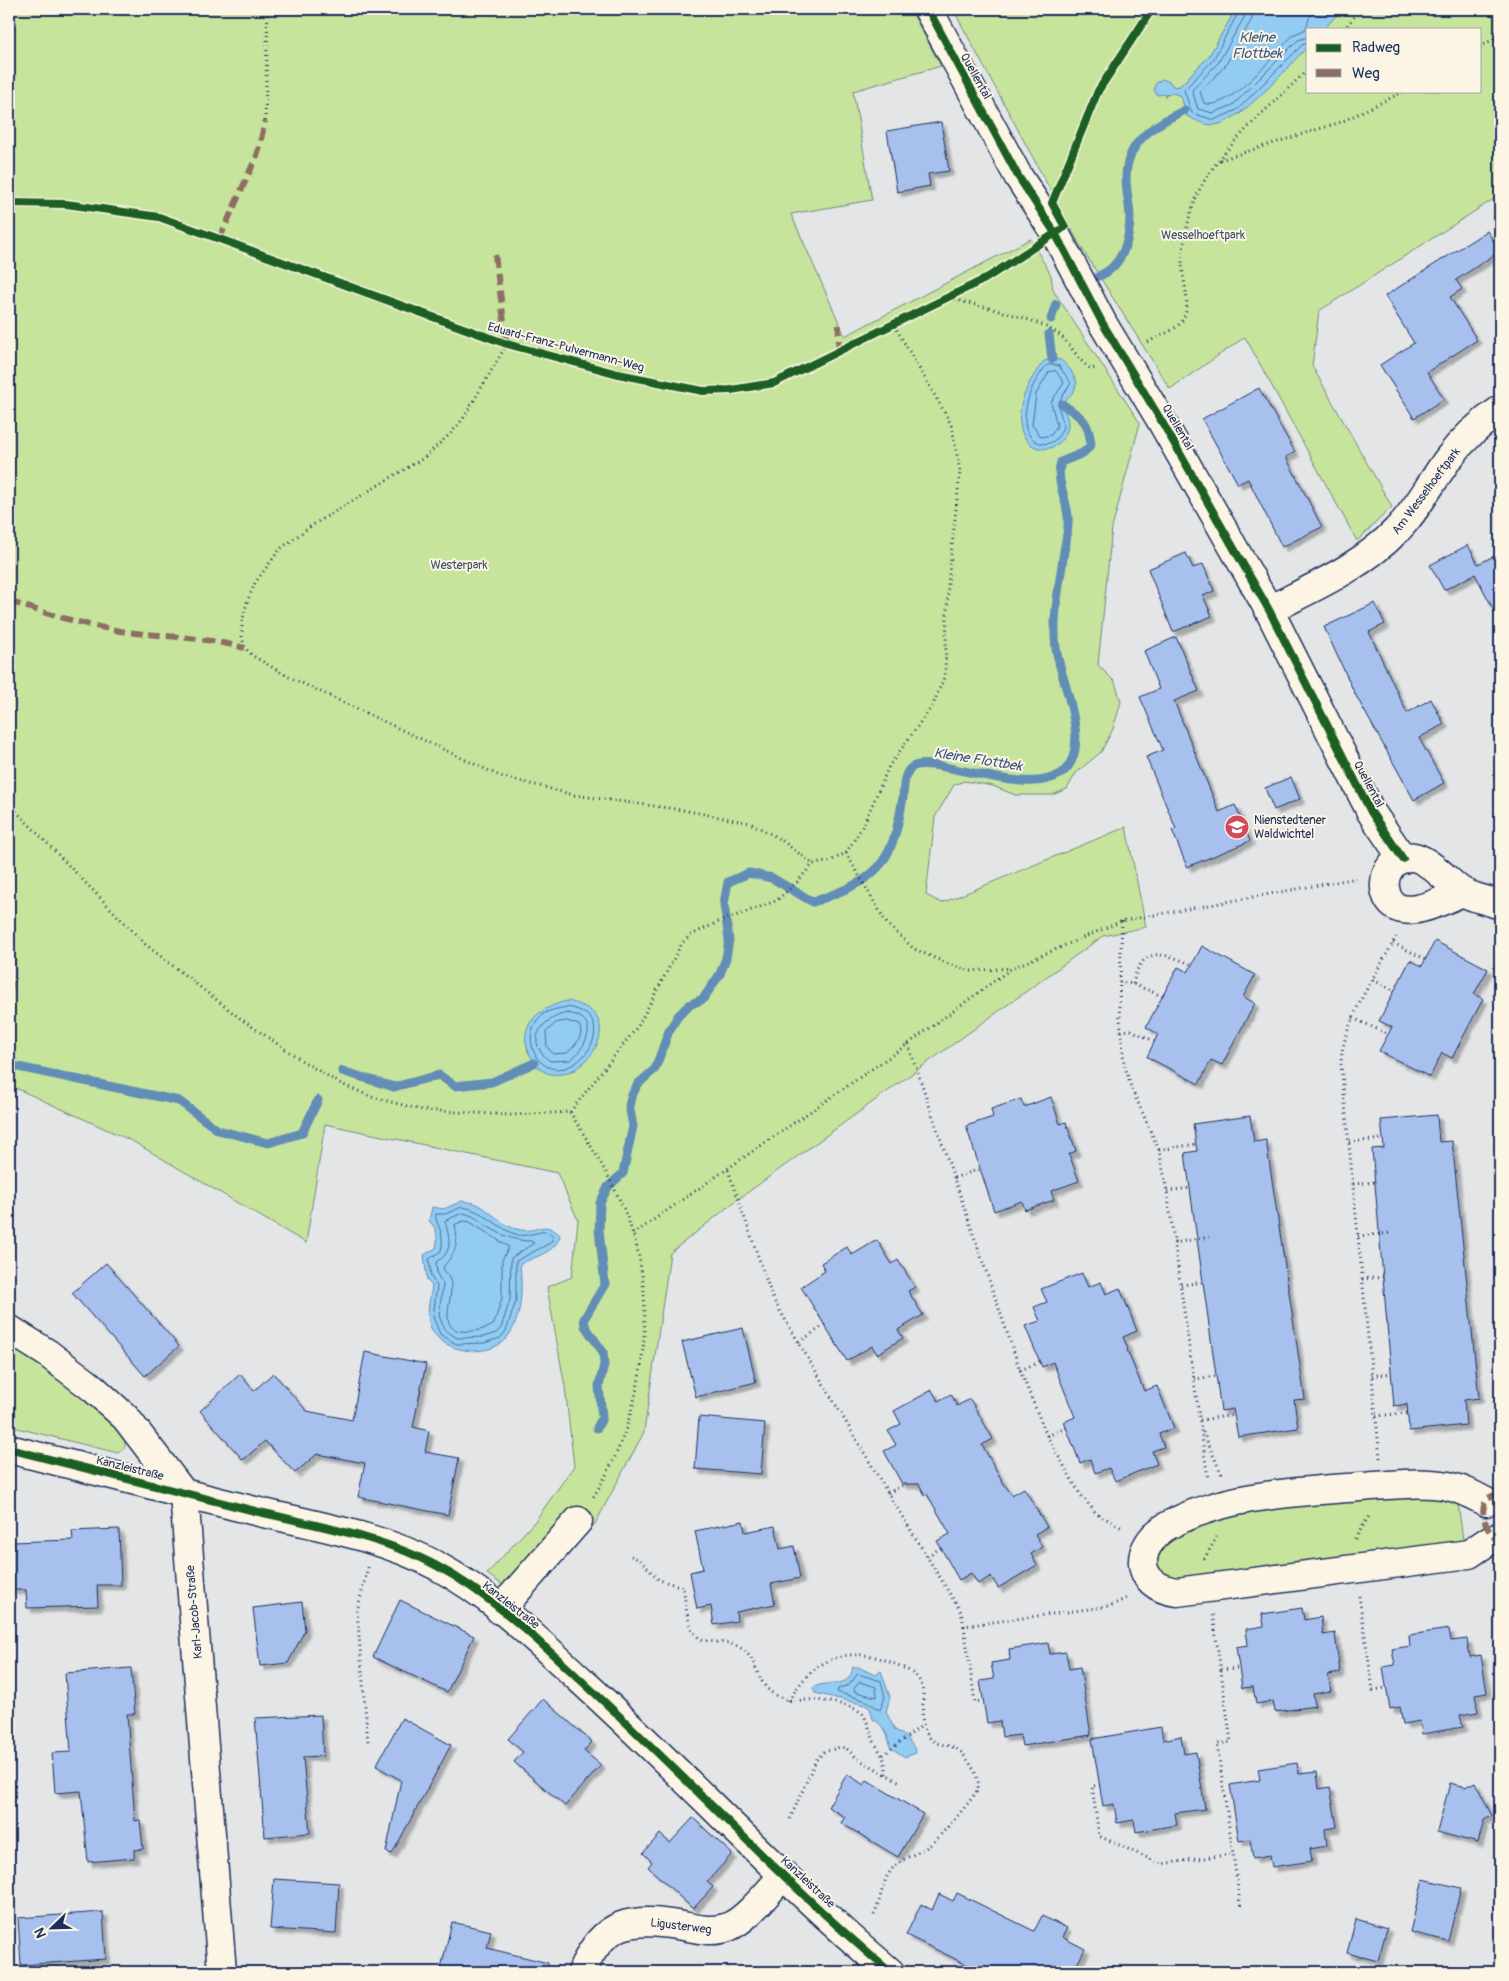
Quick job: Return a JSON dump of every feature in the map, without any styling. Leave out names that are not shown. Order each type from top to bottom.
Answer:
[{"type":"street","name":"Quellental","points":[[928,9],[1018,176],[1055,233],[1103,324],[1167,430],[1268,610],[1371,812],[1403,858]]},
{"type":"street","name":"Am Wesselhoeftpark","points":[[1268,610],[1359,561],[1384,543],[1411,513],[1449,457],[1470,435],[1500,410]]},
{"type":"street","points":[[1462,892],[1425,909],[1410,910],[1399,908],[1388,896],[1385,881],[1388,871],[1394,863],[1403,858],[1419,858],[1434,867],[1462,892],[1500,905]]},
{"type":"street","points":[[9,1329],[47,1353],[126,1418],[184,1494]]},
{"type":"street","name":"Kanzleistraße","points":[[9,1449],[374,1542],[413,1554],[438,1566],[500,1610],[653,1746],[784,1876],[890,1972]]},
{"type":"street","points":[[1429,1484],[1447,1486],[1493,1498],[1484,1520],[1489,1533],[1497,1540],[1469,1554],[1177,1592],[1164,1590],[1155,1585],[1146,1575],[1143,1566],[1143,1556],[1151,1539],[1168,1526],[1212,1508],[1266,1496],[1377,1486],[1429,1484]]},
{"type":"street","name":"Karl-Jacob-Straße","points":[[184,1494],[222,1972]]},
{"type":"street","points":[[500,1610],[578,1521]]},
{"type":"street","name":"Ligusterweg","points":[[582,1972],[596,1943],[615,1928],[630,1923],[646,1921],[708,1930],[730,1927],[740,1920],[784,1876]]},
{"type":"path","points":[[266,121],[268,9]]},
{"type":"path","points":[[1059,188],[1098,91],[1152,9]]},
{"type":"path","points":[[1345,28],[1361,9]]},
{"type":"path","points":[[1482,46],[1500,35]]},
{"type":"path","points":[[1145,344],[1176,327],[1183,320],[1186,308],[1182,264],[1188,229],[1197,196],[1219,160],[1306,71]]},
{"type":"path","points":[[1219,160],[1341,122],[1403,92]]},
{"type":"path","points":[[950,297],[1035,322],[1058,333],[1083,364],[1091,368],[1103,367]]},
{"type":"path","points":[[9,804],[145,944],[241,1019],[341,1084],[372,1097],[432,1111],[511,1115],[570,1112],[638,1026],[682,943],[691,935],[716,923],[776,901],[813,864],[828,862],[846,853],[864,824],[890,766],[933,705],[945,675],[948,583],[960,472],[952,428],[946,413],[894,325]]},
{"type":"path","points":[[506,344],[463,419],[426,457],[311,526],[280,549],[256,583],[248,602],[242,623],[242,636],[245,648],[253,656],[289,677],[500,776],[574,795],[683,810],[750,824],[780,838],[813,864]]},
{"type":"path","points":[[846,853],[887,924],[914,949],[952,966],[971,971],[1012,968]]},
{"type":"path","points":[[633,1234],[908,1044],[1012,968],[1122,921],[1363,877]]},
{"type":"path","points":[[1122,921],[1121,1031],[1126,1075],[1159,1150],[1167,1191],[1212,1508],[1218,1538],[1204,1558],[1231,1742],[1217,1744],[1241,1909]]},
{"type":"path","points":[[1386,1688],[1373,1690],[1352,1545],[1372,1512],[1377,1486],[1376,1416],[1341,1064],[1341,1047],[1353,1018],[1397,935]]},
{"type":"path","points":[[1393,943],[1425,959]]},
{"type":"path","points":[[1133,984],[1136,969],[1141,962],[1157,955],[1169,954],[1192,965]]},
{"type":"path","points":[[1373,980],[1395,991]]},
{"type":"path","points":[[1120,982],[1133,984],[1162,996]]},
{"type":"path","points":[[1353,1018],[1388,1034]]},
{"type":"path","points":[[1121,1031],[1131,1030],[1154,1041]]},
{"type":"path","points":[[908,1044],[1020,1370],[1047,1436],[1080,1494],[1096,1513],[1117,1526],[1151,1539]]},
{"type":"path","points":[[570,1112],[606,1172],[633,1234],[639,1260],[646,1312],[638,1388],[632,1417],[617,1456],[599,1489],[578,1521]]},
{"type":"path","points":[[1349,1142],[1383,1139]]},
{"type":"path","points":[[1159,1150],[1196,1144]]},
{"type":"path","points":[[954,1178],[980,1168]]},
{"type":"path","points":[[728,1170],[773,1299],[888,1494],[961,1612],[974,1702],[984,1701]]},
{"type":"path","points":[[1353,1184],[1375,1182]]},
{"type":"path","points":[[1167,1191],[1190,1188]]},
{"type":"path","points":[[1358,1236],[1391,1233]]},
{"type":"path","points":[[1174,1243],[1209,1237]]},
{"type":"path","points":[[1362,1279],[1384,1277]]},
{"type":"path","points":[[1181,1285],[1203,1282]]},
{"type":"path","points":[[798,1342],[825,1325]]},
{"type":"path","points":[[1020,1370],[1040,1362]]},
{"type":"path","points":[[1372,1376],[1391,1373]]},
{"type":"path","points":[[1194,1379],[1216,1376]]},
{"type":"path","points":[[1376,1416],[1407,1413]]},
{"type":"path","points":[[1200,1420],[1234,1415]]},
{"type":"path","points":[[1047,1436],[1066,1428]]},
{"type":"path","points":[[1201,1429],[1226,1479]]},
{"type":"path","points":[[888,1494],[903,1485]]},
{"type":"path","points":[[368,1742],[357,1611],[374,1542]]},
{"type":"path","points":[[926,1556],[941,1548]]},
{"type":"path","points":[[631,1556],[640,1560],[659,1580],[683,1587],[689,1622],[697,1636],[705,1640],[736,1645],[750,1658],[763,1686],[782,1699],[789,1701],[816,1700],[858,1709],[863,1714],[883,1755],[887,1766],[886,1775]]},
{"type":"path","points":[[964,1626],[1110,1606],[1155,1585]]},
{"type":"path","points":[[789,1701],[806,1676],[820,1665],[834,1658],[860,1654],[895,1664],[918,1678],[922,1685],[923,1725],[926,1733],[937,1745],[956,1748],[964,1755],[977,1778],[979,1787],[965,1808],[956,1815],[931,1845],[892,1868],[885,1880],[881,1898],[868,1924]]},
{"type":"path","points":[[1221,1670],[1239,1668]]},
{"type":"path","points":[[883,1755],[923,1725]]},
{"type":"path","points":[[790,1820],[816,1760],[824,1752],[840,1747],[846,1748],[858,1759],[900,1782]]},
{"type":"path","points":[[1100,1784],[1092,1786],[1099,1836],[1161,1864],[1233,1854]]},
{"type":"path","points":[[1228,1822],[1235,1821]]},
{"type":"green space","name":"Westerpark","points":[[9,9],[910,9],[941,66],[853,91],[872,200],[791,214],[845,336],[1030,239],[1051,275],[1053,290],[1140,423],[1112,528],[1098,665],[1115,682],[1121,702],[1113,729],[1101,752],[1076,773],[1067,789],[1052,795],[1015,795],[993,786],[964,781],[954,785],[935,817],[926,895],[942,903],[1126,827],[1146,927],[1103,936],[737,1200],[670,1253],[644,1432],[595,1524],[523,1599],[487,1574],[535,1521],[574,1466],[565,1387],[547,1287],[572,1277],[578,1220],[557,1173],[325,1124],[306,1243],[132,1141],[9,1085],[9,1007],[16,972],[13,924],[9,908]],"holes":[[[528,1026],[576,1070],[559,1073],[545,1072],[528,1052]]]},
{"type":"green space","name":"Wesselhoeftpark","points":[[953,9],[1236,9],[1209,56],[1180,86],[1174,87],[1164,96],[1173,93],[1181,96],[1187,116],[1240,114],[1306,48],[1306,92],[1482,92],[1482,28],[1325,28],[1342,9],[1500,9],[1500,195],[1319,311],[1312,366],[1392,507],[1357,541],[1245,337],[1170,389],[1081,247]]},
{"type":"green space","points":[[9,1342],[82,1392],[125,1437],[125,1447],[118,1453],[9,1426]]},
{"type":"green space","points":[[1457,1496],[1464,1547],[1186,1581],[1164,1576],[1157,1566],[1155,1556],[1167,1539],[1221,1517],[1333,1498]]},
{"type":"water","name":"Kleine Flottbek","points":[[1236,9],[1342,9],[1325,28],[1306,28],[1306,48],[1276,80],[1236,115],[1224,122],[1213,125],[1187,116],[1181,96],[1173,93],[1157,95],[1154,89],[1156,83],[1162,79],[1170,82],[1174,87],[1180,86],[1209,56]]},
{"type":"water","points":[[1052,359],[1061,360],[1070,369],[1077,382],[1074,391],[1062,404],[1068,420],[1066,433],[1056,445],[1044,449],[1032,445],[1024,436],[1021,429],[1020,411],[1029,384],[1044,361]]},
{"type":"water","points":[[567,1001],[590,1010],[600,1024],[599,1039],[591,1055],[578,1067],[562,1074],[546,1072],[533,1060],[527,1049],[527,1029],[531,1021],[538,1014],[556,1004]]},
{"type":"water","points":[[462,1201],[477,1204],[503,1223],[515,1229],[527,1230],[545,1227],[554,1230],[560,1235],[558,1241],[550,1250],[520,1264],[520,1300],[514,1327],[502,1343],[492,1348],[481,1350],[469,1351],[446,1344],[437,1337],[431,1328],[428,1318],[432,1286],[427,1280],[424,1255],[436,1248],[437,1233],[429,1221],[432,1207],[444,1209]]},
{"type":"water","points":[[853,1667],[858,1667],[875,1675],[881,1671],[890,1697],[886,1712],[895,1730],[908,1740],[916,1753],[905,1757],[890,1747],[885,1731],[873,1719],[870,1708],[865,1705],[815,1693],[813,1688],[819,1685],[842,1682],[847,1679],[851,1675]]},
{"type":"building","points":[[941,122],[949,171],[928,174],[930,186],[897,192],[887,131]]},
{"type":"building","points":[[1487,231],[1500,251],[1456,280],[1462,289],[1450,297],[1477,340],[1427,372],[1444,399],[1414,418],[1380,365],[1414,343],[1385,296]]},
{"type":"building","points":[[1259,388],[1295,452],[1286,457],[1322,527],[1282,547],[1248,479],[1238,484],[1202,419]]},
{"type":"building","points":[[1468,545],[1478,564],[1500,553],[1500,622],[1475,574],[1444,590],[1430,565]]},
{"type":"building","points":[[1186,553],[1193,568],[1203,564],[1214,591],[1203,596],[1212,616],[1173,632],[1148,569]]},
{"type":"building","points":[[1375,603],[1385,624],[1369,632],[1407,713],[1431,699],[1444,724],[1419,738],[1444,783],[1414,800],[1355,694],[1324,627]]},
{"type":"building","points":[[1176,637],[1199,691],[1174,701],[1219,812],[1235,805],[1250,841],[1187,867],[1172,830],[1176,829],[1146,757],[1163,750],[1140,697],[1159,689],[1144,651]]},
{"type":"building","points":[[1291,777],[1300,799],[1274,810],[1265,788]]},
{"type":"building","points":[[1435,941],[1488,969],[1474,994],[1483,999],[1452,1058],[1442,1053],[1430,1077],[1379,1051],[1392,1027],[1379,1021],[1410,960],[1422,966]]},
{"type":"building","points":[[1202,946],[1255,975],[1243,997],[1255,1003],[1222,1065],[1211,1060],[1199,1084],[1147,1057],[1158,1034],[1146,1027],[1178,967],[1188,972]]},
{"type":"building","points":[[1051,1097],[1060,1124],[1066,1122],[1076,1151],[1069,1154],[1079,1181],[1051,1191],[1054,1200],[1025,1210],[1022,1201],[994,1211],[966,1126],[993,1117],[991,1109],[1021,1099],[1024,1107]]},
{"type":"building","points":[[1437,1115],[1439,1142],[1452,1141],[1479,1398],[1464,1400],[1466,1425],[1409,1431],[1407,1404],[1394,1406],[1372,1149],[1384,1148],[1381,1120]]},
{"type":"building","points":[[1250,1116],[1254,1142],[1266,1140],[1305,1399],[1294,1400],[1298,1428],[1238,1437],[1233,1409],[1221,1411],[1185,1153],[1197,1151],[1193,1124]]},
{"type":"building","points":[[877,1240],[892,1264],[898,1260],[915,1287],[908,1291],[923,1315],[898,1330],[903,1338],[877,1354],[872,1346],[847,1361],[801,1287],[825,1271],[821,1263],[847,1247],[852,1255]]},
{"type":"building","points":[[106,1263],[179,1346],[145,1376],[72,1293]]},
{"type":"building","points":[[1082,1273],[1088,1287],[1101,1282],[1106,1294],[1120,1288],[1137,1331],[1123,1337],[1127,1350],[1144,1391],[1157,1386],[1174,1428],[1159,1434],[1164,1447],[1152,1451],[1157,1464],[1115,1481],[1109,1468],[1095,1473],[1090,1459],[1080,1463],[1064,1422],[1075,1417],[1053,1362],[1042,1367],[1025,1326],[1040,1321],[1034,1307],[1047,1302],[1041,1289]]},
{"type":"building","points":[[743,1328],[756,1382],[696,1397],[682,1342]]},
{"type":"building","points":[[365,1352],[426,1364],[413,1427],[429,1431],[425,1452],[459,1458],[448,1515],[358,1497],[365,1463],[317,1454],[295,1473],[265,1441],[243,1460],[200,1411],[240,1374],[254,1391],[273,1373],[307,1411],[352,1420]]},
{"type":"building","points":[[932,1390],[938,1401],[951,1394],[957,1406],[970,1399],[993,1439],[982,1445],[1004,1484],[1012,1495],[1024,1488],[1047,1527],[1035,1534],[1042,1547],[1031,1554],[1037,1565],[998,1588],[991,1576],[978,1584],[971,1573],[959,1580],[937,1541],[950,1534],[927,1494],[925,1495],[919,1484],[902,1484],[884,1451],[896,1445],[888,1431],[901,1424],[894,1411]]},
{"type":"building","points":[[699,1417],[765,1423],[761,1474],[695,1469]]},
{"type":"building","points":[[743,1521],[745,1532],[775,1526],[780,1549],[794,1546],[800,1578],[771,1584],[775,1604],[736,1612],[737,1621],[714,1625],[711,1606],[697,1609],[690,1572],[703,1569],[695,1531]]},
{"type":"building","points":[[119,1529],[121,1585],[97,1585],[98,1606],[27,1608],[26,1590],[12,1590],[11,1542],[73,1540],[72,1531]]},
{"type":"building","points":[[400,1600],[474,1636],[447,1692],[373,1657]]},
{"type":"building","points":[[302,1602],[305,1630],[288,1663],[260,1666],[253,1608]]},
{"type":"building","points":[[1302,1608],[1304,1620],[1321,1617],[1323,1635],[1335,1633],[1340,1673],[1328,1675],[1331,1691],[1313,1694],[1315,1706],[1275,1712],[1273,1701],[1256,1704],[1253,1687],[1242,1688],[1236,1647],[1248,1645],[1246,1629],[1264,1626],[1262,1614]]},
{"type":"building","points":[[1449,1629],[1451,1641],[1467,1639],[1470,1657],[1481,1655],[1487,1693],[1475,1695],[1478,1712],[1460,1715],[1463,1727],[1422,1734],[1420,1721],[1403,1724],[1400,1707],[1390,1709],[1383,1667],[1395,1665],[1392,1649],[1410,1646],[1409,1635]]},
{"type":"building","points":[[1048,1643],[1050,1654],[1066,1652],[1069,1669],[1080,1667],[1091,1735],[1022,1746],[1020,1735],[1002,1737],[1000,1721],[987,1723],[980,1681],[994,1679],[991,1663],[1010,1660],[1009,1649]]},
{"type":"building","points":[[131,1668],[135,1714],[127,1714],[135,1821],[140,1820],[143,1849],[134,1850],[134,1858],[88,1862],[81,1791],[55,1793],[52,1753],[71,1752],[65,1673]]},
{"type":"building","points":[[543,1699],[592,1742],[584,1751],[601,1765],[565,1806],[514,1762],[523,1752],[508,1739]]},
{"type":"building","points":[[321,1715],[323,1756],[303,1757],[310,1833],[265,1837],[255,1718]]},
{"type":"building","points":[[402,1718],[451,1745],[392,1854],[386,1852],[401,1780],[376,1766]]},
{"type":"building","points":[[1161,1727],[1163,1740],[1181,1736],[1184,1754],[1196,1752],[1205,1809],[1175,1813],[1177,1825],[1136,1832],[1134,1820],[1117,1823],[1114,1804],[1103,1806],[1092,1739]]},
{"type":"building","points":[[1297,1763],[1299,1774],[1317,1772],[1319,1789],[1330,1787],[1337,1827],[1325,1829],[1327,1846],[1310,1849],[1312,1861],[1272,1867],[1270,1855],[1253,1858],[1250,1839],[1239,1841],[1230,1785],[1260,1780],[1258,1769]]},
{"type":"building","points":[[847,1774],[864,1785],[867,1780],[923,1814],[898,1857],[841,1823],[845,1817],[828,1807]]},
{"type":"building","points":[[1475,1782],[1492,1816],[1484,1820],[1478,1843],[1437,1832],[1450,1783],[1465,1787]]},
{"type":"building","points":[[693,1818],[732,1854],[707,1882],[713,1887],[693,1909],[648,1867],[652,1862],[643,1853],[660,1834],[670,1843]]},
{"type":"building","points":[[274,1879],[339,1883],[336,1933],[270,1929]]},
{"type":"building","points":[[1423,1879],[1461,1888],[1448,1941],[1410,1932]]},
{"type":"building","points":[[957,1893],[1034,1931],[1042,1916],[1067,1928],[1062,1937],[1085,1949],[1073,1972],[982,1972],[906,1935],[921,1904],[932,1910],[939,1894],[953,1901]]},
{"type":"building","points":[[103,1912],[106,1959],[21,1965],[18,1918]]},
{"type":"building","points":[[1356,1919],[1387,1928],[1378,1961],[1347,1953]]},
{"type":"building","points":[[452,1922],[491,1931],[487,1948],[548,1963],[547,1972],[440,1972]]},
{"type":"waterway","name":"Kleine Flottbek","points":[[1099,276],[1114,266],[1123,252],[1126,243],[1130,225],[1126,175],[1132,152],[1150,130],[1185,110]]},
{"type":"waterway","name":"Kleine Flottbek","points":[[1051,319],[1056,304]]},
{"type":"waterway","name":"Kleine Flottbek","points":[[1049,334],[1052,359]]},
{"type":"waterway","name":"Kleine Flottbek","points":[[597,1428],[602,1418],[599,1386],[604,1365],[603,1352],[585,1326],[584,1319],[605,1284],[599,1230],[600,1203],[608,1187],[623,1173],[633,1126],[629,1105],[632,1095],[638,1084],[655,1069],[669,1031],[678,1016],[689,1005],[703,999],[720,974],[726,958],[729,940],[724,904],[728,882],[749,873],[772,878],[813,902],[853,886],[878,867],[887,855],[899,821],[905,778],[911,768],[921,765],[938,766],[1005,779],[1028,781],[1048,779],[1064,771],[1072,760],[1076,745],[1075,729],[1056,648],[1055,636],[1057,600],[1068,521],[1059,476],[1061,462],[1083,453],[1091,445],[1088,430],[1083,420],[1062,404]]},
{"type":"waterway","points":[[342,1071],[394,1087],[439,1075],[455,1086],[492,1082],[534,1063]]},
{"type":"waterway","points":[[9,1065],[179,1101],[218,1130],[268,1143],[302,1133],[318,1100]]},
{"type":"marked path","points":[[219,240],[258,153],[265,121]]},
{"type":"marked path","points":[[495,255],[507,344]]},
{"type":"marked path","points":[[838,352],[839,325]]},
{"type":"marked path","points":[[9,601],[67,619],[127,632],[201,639],[245,648]]},
{"type":"marked path","points":[[1500,1494],[1491,1496],[1483,1508],[1489,1531],[1500,1542]]},
{"type":"cycle path","points":[[928,9],[1018,176],[1055,233],[1103,324],[1162,422],[1269,610],[1371,812],[1403,859]]},
{"type":"cycle path","name":"Eduard-Franz-Pulvermann-Weg","points":[[9,203],[66,204],[159,217],[507,344],[618,374],[703,391],[731,390],[774,383],[985,279],[1065,227],[1052,203],[1098,91],[1152,9]]},
{"type":"cycle path","points":[[9,1449],[348,1533],[394,1547],[437,1566],[458,1578],[497,1606],[551,1653],[850,1938],[890,1972]]},
{"type":"place","name":"Nienstedtener Waldwichtel","points":[[1237,827]]}]
